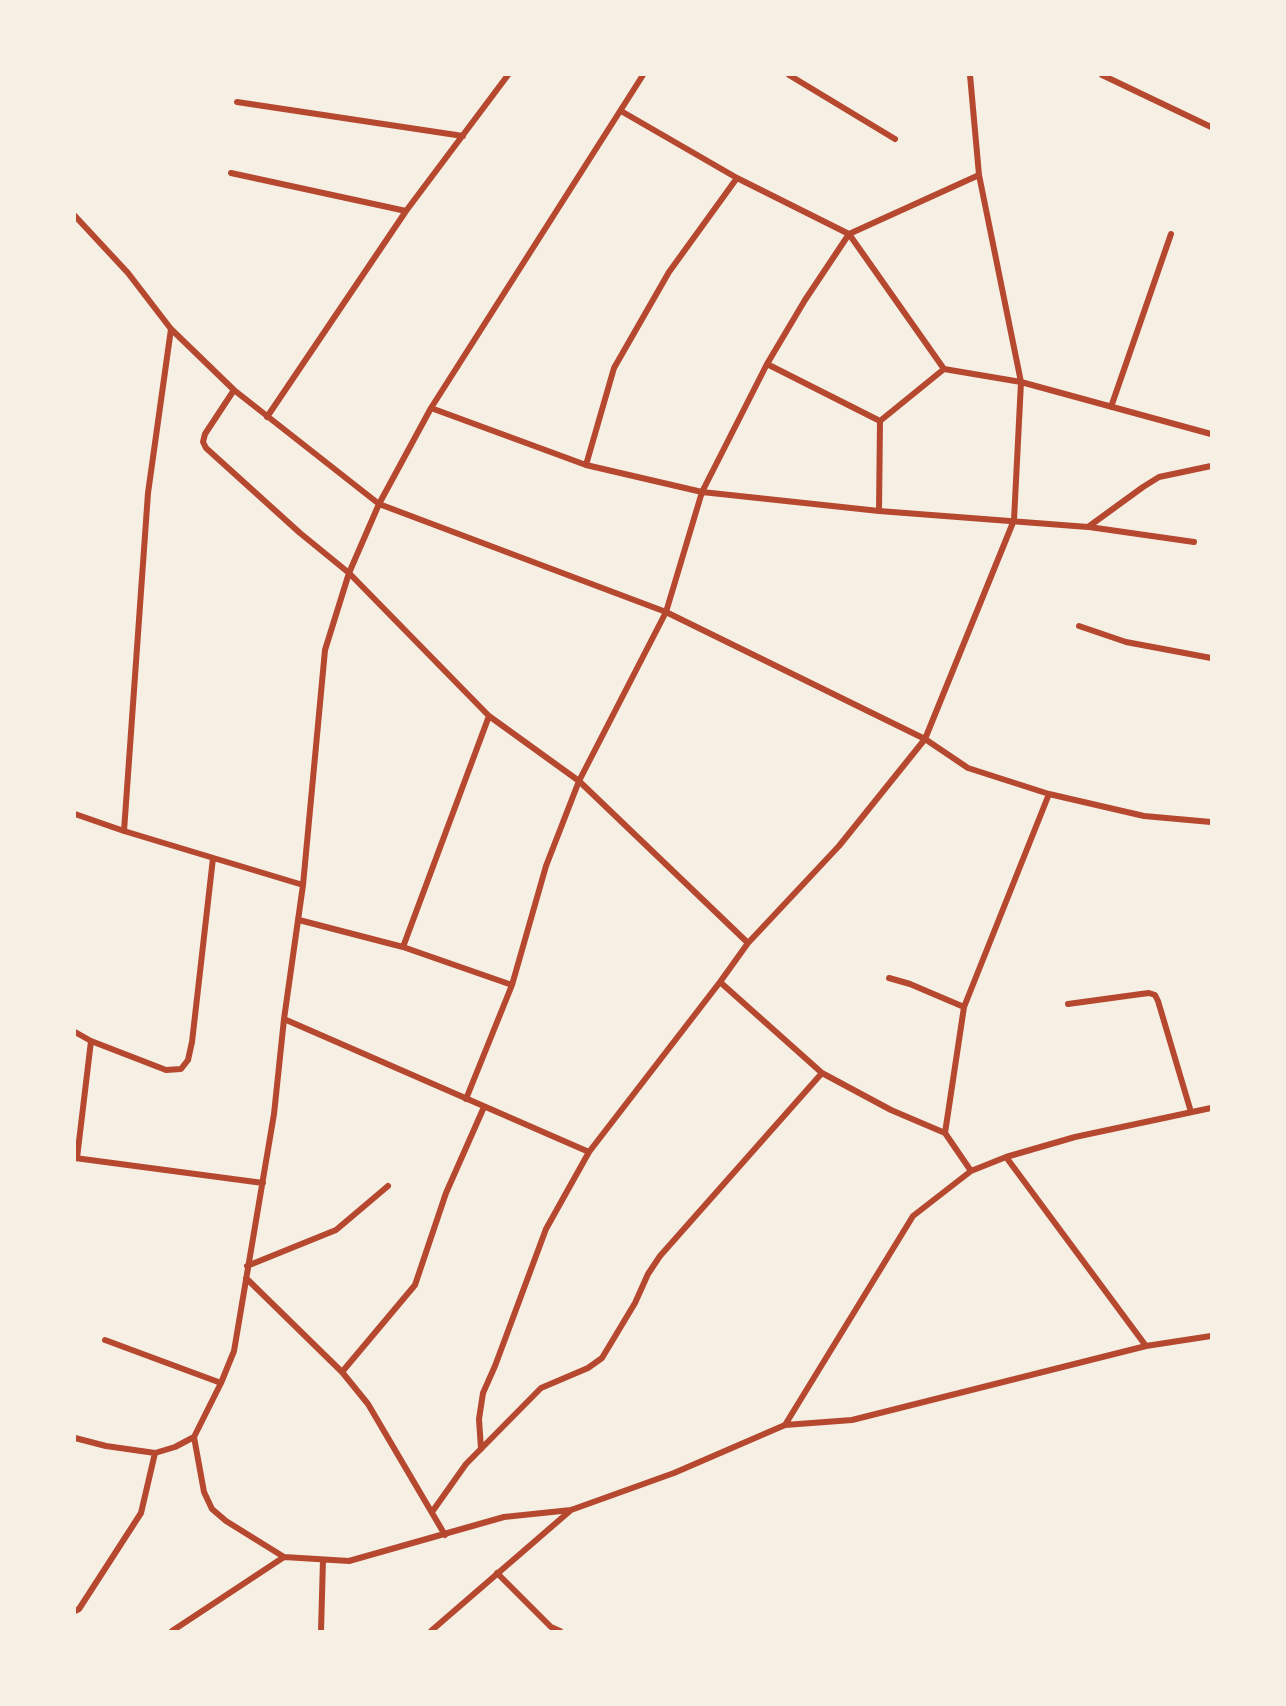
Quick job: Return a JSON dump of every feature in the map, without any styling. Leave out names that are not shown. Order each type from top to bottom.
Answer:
[{"type":"street","points":[[267,417],[406,211],[508,75]]},
{"type":"street","points":[[789,75],[895,139]]},
{"type":"street","points":[[481,1449],[479,1419],[483,1393],[546,1229],[589,1152],[748,943],[839,846],[925,739],[1014,520],[1021,382],[979,175],[970,75]]},
{"type":"street","points":[[1102,75],[1211,127]]},
{"type":"street","points":[[75,1438],[106,1446],[155,1453],[176,1447],[194,1437],[209,1410],[234,1352],[274,1114],[284,1019],[303,885],[325,650],[349,573],[379,504],[432,408],[621,111],[639,77]]},
{"type":"street","points":[[237,102],[463,136]]},
{"type":"street","points":[[621,111],[737,178],[849,234],[944,369],[1021,382],[1211,434]]},
{"type":"street","points":[[231,173],[406,211]]},
{"type":"street","points":[[466,1099],[512,985],[546,866],[579,781],[666,612],[702,492],[767,364],[805,300],[849,234],[979,175]]},
{"type":"street","points":[[586,465],[614,368],[669,272],[737,178]]},
{"type":"street","points":[[75,216],[128,273],[171,329],[234,390],[379,504],[666,612],[925,739],[968,768],[1048,794],[1144,816],[1211,822]]},
{"type":"street","points":[[1111,407],[1171,234]]},
{"type":"street","points":[[124,831],[148,493],[171,329]]},
{"type":"street","points":[[767,364],[880,421]]},
{"type":"street","points":[[880,421],[944,369]]},
{"type":"street","points":[[234,390],[205,434],[203,442],[206,448],[300,533],[349,573],[489,716],[579,781],[748,943]]},
{"type":"street","points":[[432,408],[586,465],[702,492],[879,511],[1088,527],[1194,542]]},
{"type":"street","points":[[879,511],[880,421]]},
{"type":"street","points":[[1088,527],[1143,486],[1160,477],[1211,466]]},
{"type":"street","points":[[1079,626],[1126,642],[1211,658]]},
{"type":"street","points":[[402,947],[489,716]]},
{"type":"street","points":[[945,1133],[964,1007],[1048,794]]},
{"type":"street","points":[[75,814],[303,885]]},
{"type":"street","points":[[75,1032],[91,1041],[166,1070],[181,1069],[188,1060],[192,1042],[213,858]]},
{"type":"street","points":[[299,920],[402,947],[512,985]]},
{"type":"street","points":[[889,978],[910,984],[964,1007]]},
{"type":"street","points":[[720,982],[822,1073],[891,1110],[945,1133],[971,1171]]},
{"type":"street","points":[[1068,1004],[1149,993],[1155,996],[1191,1112]]},
{"type":"street","points":[[284,1019],[589,1152]]},
{"type":"street","points":[[91,1041],[76,1158],[263,1183]]},
{"type":"street","points":[[432,1512],[466,1464],[541,1388],[588,1368],[602,1358],[660,1256],[822,1073]]},
{"type":"street","points":[[342,1372],[415,1284],[446,1193],[484,1107]]},
{"type":"street","points":[[785,1425],[913,1216],[971,1171],[1006,1157],[1075,1137],[1211,1108]]},
{"type":"street","points":[[1006,1157],[1146,1346]]},
{"type":"street","points":[[248,1266],[336,1230],[388,1186]]},
{"type":"street","points":[[246,1278],[342,1372],[368,1404],[445,1535]]},
{"type":"street","points":[[194,1437],[204,1492],[212,1509],[240,1531],[284,1557],[349,1561],[504,1517],[571,1510],[674,1473],[785,1425],[852,1420],[1146,1346],[1211,1336]]},
{"type":"street","points":[[105,1340],[220,1383]]},
{"type":"street","points":[[75,1611],[79,1609],[141,1513],[155,1453]]},
{"type":"street","points":[[431,1631],[571,1510]]},
{"type":"street","points":[[172,1631],[284,1557]]},
{"type":"street","points":[[321,1631],[323,1560]]},
{"type":"street","points":[[497,1573],[550,1627],[560,1631]]}]
